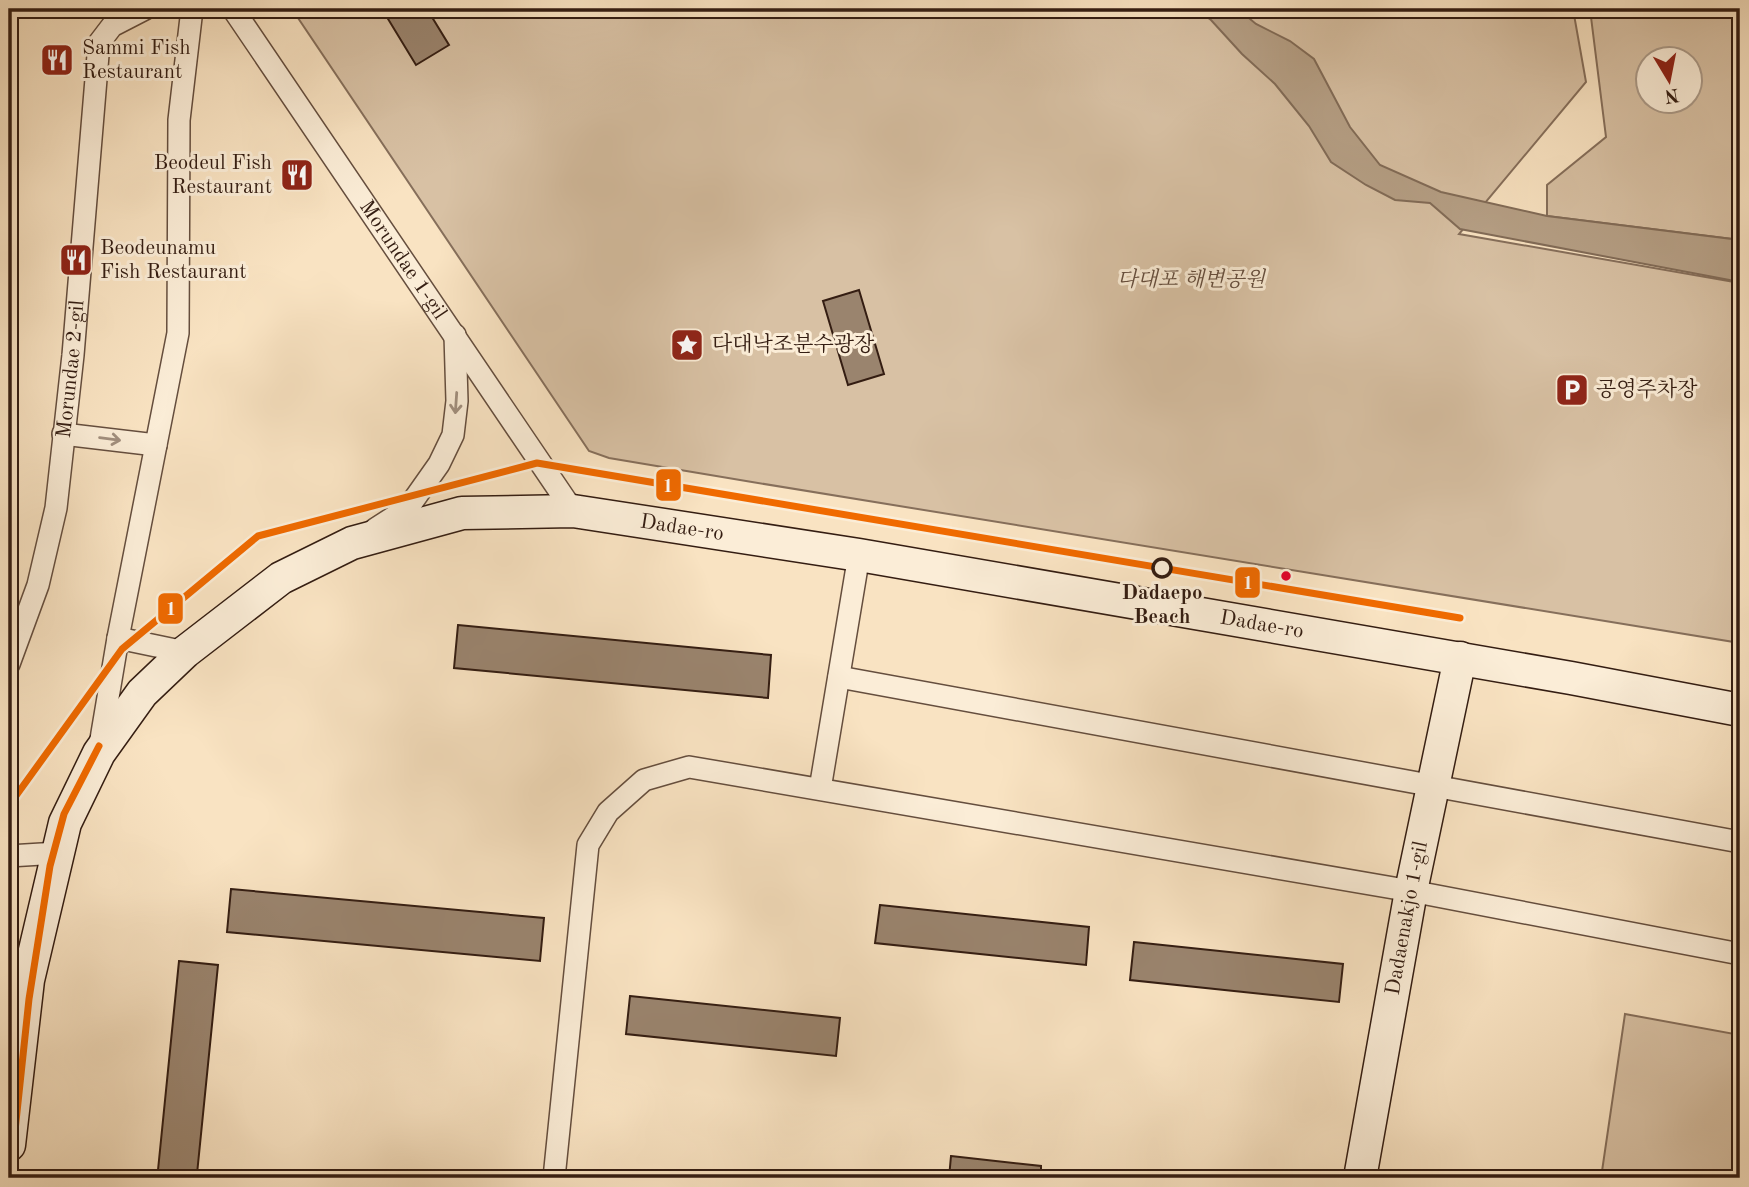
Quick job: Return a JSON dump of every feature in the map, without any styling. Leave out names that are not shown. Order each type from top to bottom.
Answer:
[{"type":"main road","name":"Dadae-ro","points":[[9,1145],[28,980],[65,823],[99,753],[142,693],[185,652],[281,578],[352,543],[462,513],[573,510],[859,555],[1740,710]]},
{"type":"main road","name":"Dadaenakjo 1-gil","points":[[1360,1178],[1411,891],[1460,659]]},
{"type":"street","name":"Morundae 2-gil","points":[[9,664],[38,585],[53,521],[73,355],[99,43],[112,26],[145,9]]},
{"type":"street","points":[[99,753],[118,638],[178,333],[179,120],[192,9]]},
{"type":"street","name":"Morundae 1-gil","points":[[233,9],[573,510]]},
{"type":"street","points":[[352,543],[408,508],[439,464],[453,435],[457,401],[455,335]]},
{"type":"street","points":[[63,434],[156,445]]},
{"type":"street","points":[[820,789],[859,555]]},
{"type":"street","points":[[118,638],[185,652]]},
{"type":"street","points":[[839,677],[1740,842]]},
{"type":"street","points":[[554,1178],[587,845],[608,812],[644,780],[689,767],[1411,891],[1740,954]]},
{"type":"street","points":[[9,856],[58,853]]},
{"type":"green space","name":"다대포 해변공원","points":[[292,9],[1573,9],[1586,82],[1459,234],[1740,283],[1740,643],[752,482],[609,458],[589,451]]},
{"type":"green space","points":[[1590,9],[1740,9],[1740,240],[1547,216],[1547,185],[1606,137]]},
{"type":"green space","points":[[1625,1014],[1740,1035],[1740,1178],[1601,1178]]},
{"type":"shaded area","points":[[1196,9],[1238,9],[1256,24],[1290,41],[1314,59],[1350,127],[1380,165],[1441,192],[1547,216],[1740,240],[1740,282],[1460,229],[1430,203],[1395,200],[1331,162],[1309,126],[1275,84],[1242,54],[1211,20]]},
{"type":"building","points":[[382,9],[427,9],[449,45],[416,65]]},
{"type":"building","points":[[859,290],[884,374],[848,385],[823,301]]},
{"type":"building","points":[[458,625],[771,655],[768,698],[454,668]]},
{"type":"building","points":[[231,889],[544,918],[540,961],[227,932]]},
{"type":"building","points":[[880,905],[1089,927],[1086,965],[875,943]]},
{"type":"building","points":[[1134,942],[1343,964],[1339,1002],[1130,980]]},
{"type":"building","points":[[179,961],[218,965],[197,1174],[158,1170]]},
{"type":"building","points":[[630,996],[840,1018],[836,1056],[626,1034]]},
{"type":"building","points":[[951,1156],[1041,1166],[1041,1178],[949,1178]]},
{"type":"transit line","name":"1","points":[[9,817],[10,804],[122,649],[258,536],[537,463],[1460,618]]},
{"type":"transit line","name":"1","points":[[10,1178],[29,999],[50,866],[64,814],[99,746]]},
{"type":"place","name":"Sammi Fish Restaurant","points":[[57,60]]},
{"type":"place","name":"Beodeul Fish Restaurant","points":[[297,175]]},
{"type":"place","name":"Beodeunamu Fish Restaurant","points":[[76,260]]},
{"type":"place","name":"다대낙조분수광장","points":[[687,345]]},
{"type":"place","name":"공영주차장","points":[[1572,390]]},
{"type":"place","name":"Dadaepo Beach","points":[[1162,568]]}]
